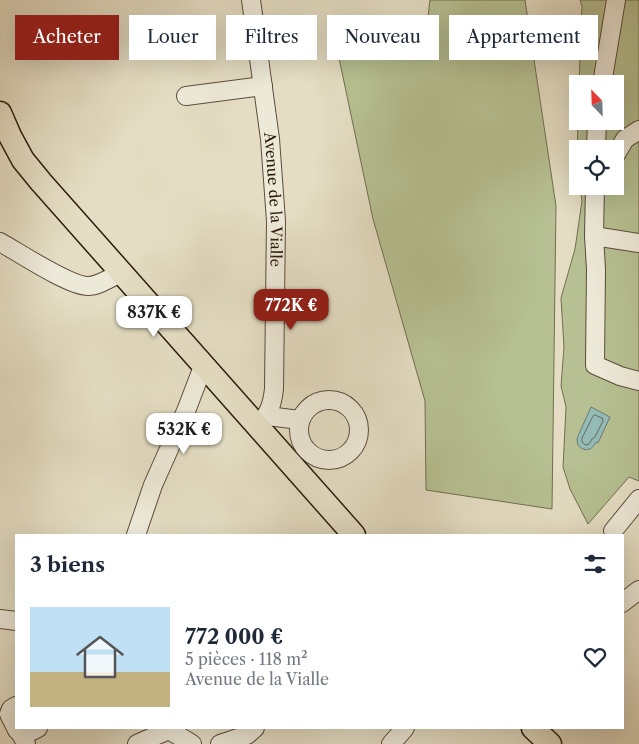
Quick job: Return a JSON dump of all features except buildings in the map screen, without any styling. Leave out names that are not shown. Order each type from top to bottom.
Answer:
[{"type":"main road","points":[[0,113],[23,160],[47,189],[204,364],[263,421],[353,534]]},
{"type":"main road","points":[[534,729],[550,744]]},
{"type":"street","name":"Avenue de la Vialle","points":[[251,0],[270,139],[276,221],[274,389],[272,404],[263,421]]},
{"type":"street","points":[[604,75],[616,0]]},
{"type":"street","points":[[186,96],[263,86]]},
{"type":"street","points":[[624,141],[639,130]]},
{"type":"street","points":[[596,195],[594,236],[596,269],[595,365],[620,376],[639,380]]},
{"type":"street","points":[[594,236],[639,242]]},
{"type":"street","points":[[0,242],[62,278],[77,284],[88,286],[100,283],[121,273]]},
{"type":"street","points":[[136,534],[153,485],[186,412],[204,364]]},
{"type":"street","points":[[263,421],[300,420]]},
{"type":"street","points":[[613,531],[639,499]]},
{"type":"street","points":[[624,601],[639,590]]},
{"type":"street","points":[[0,619],[15,621]]},
{"type":"street","points":[[15,707],[11,709],[10,714],[15,725]]},
{"type":"street","points":[[23,739],[28,733],[36,729]]},
{"type":"street","points":[[137,744],[169,729]]},
{"type":"street","points":[[172,729],[192,744]]},
{"type":"street","points":[[220,744],[247,734],[254,729]]},
{"type":"street","points":[[391,744],[404,729]]},
{"type":"green space","points":[[430,0],[525,0],[527,15],[449,15],[449,60],[534,60],[556,206],[552,509],[426,490],[425,401],[373,219],[339,60],[439,60],[439,15],[428,15]]},
{"type":"green space","points":[[580,0],[639,0],[639,481],[629,477],[588,524],[570,489],[563,467],[566,407],[561,386],[564,347],[561,298],[575,249],[581,195],[624,195],[624,140],[578,140],[578,130],[624,130],[624,75],[579,75],[580,60],[598,60],[598,15],[582,15]]},
{"type":"water","points":[[591,407],[610,417],[598,443],[596,442],[590,449],[585,450],[578,445],[577,439]]}]
